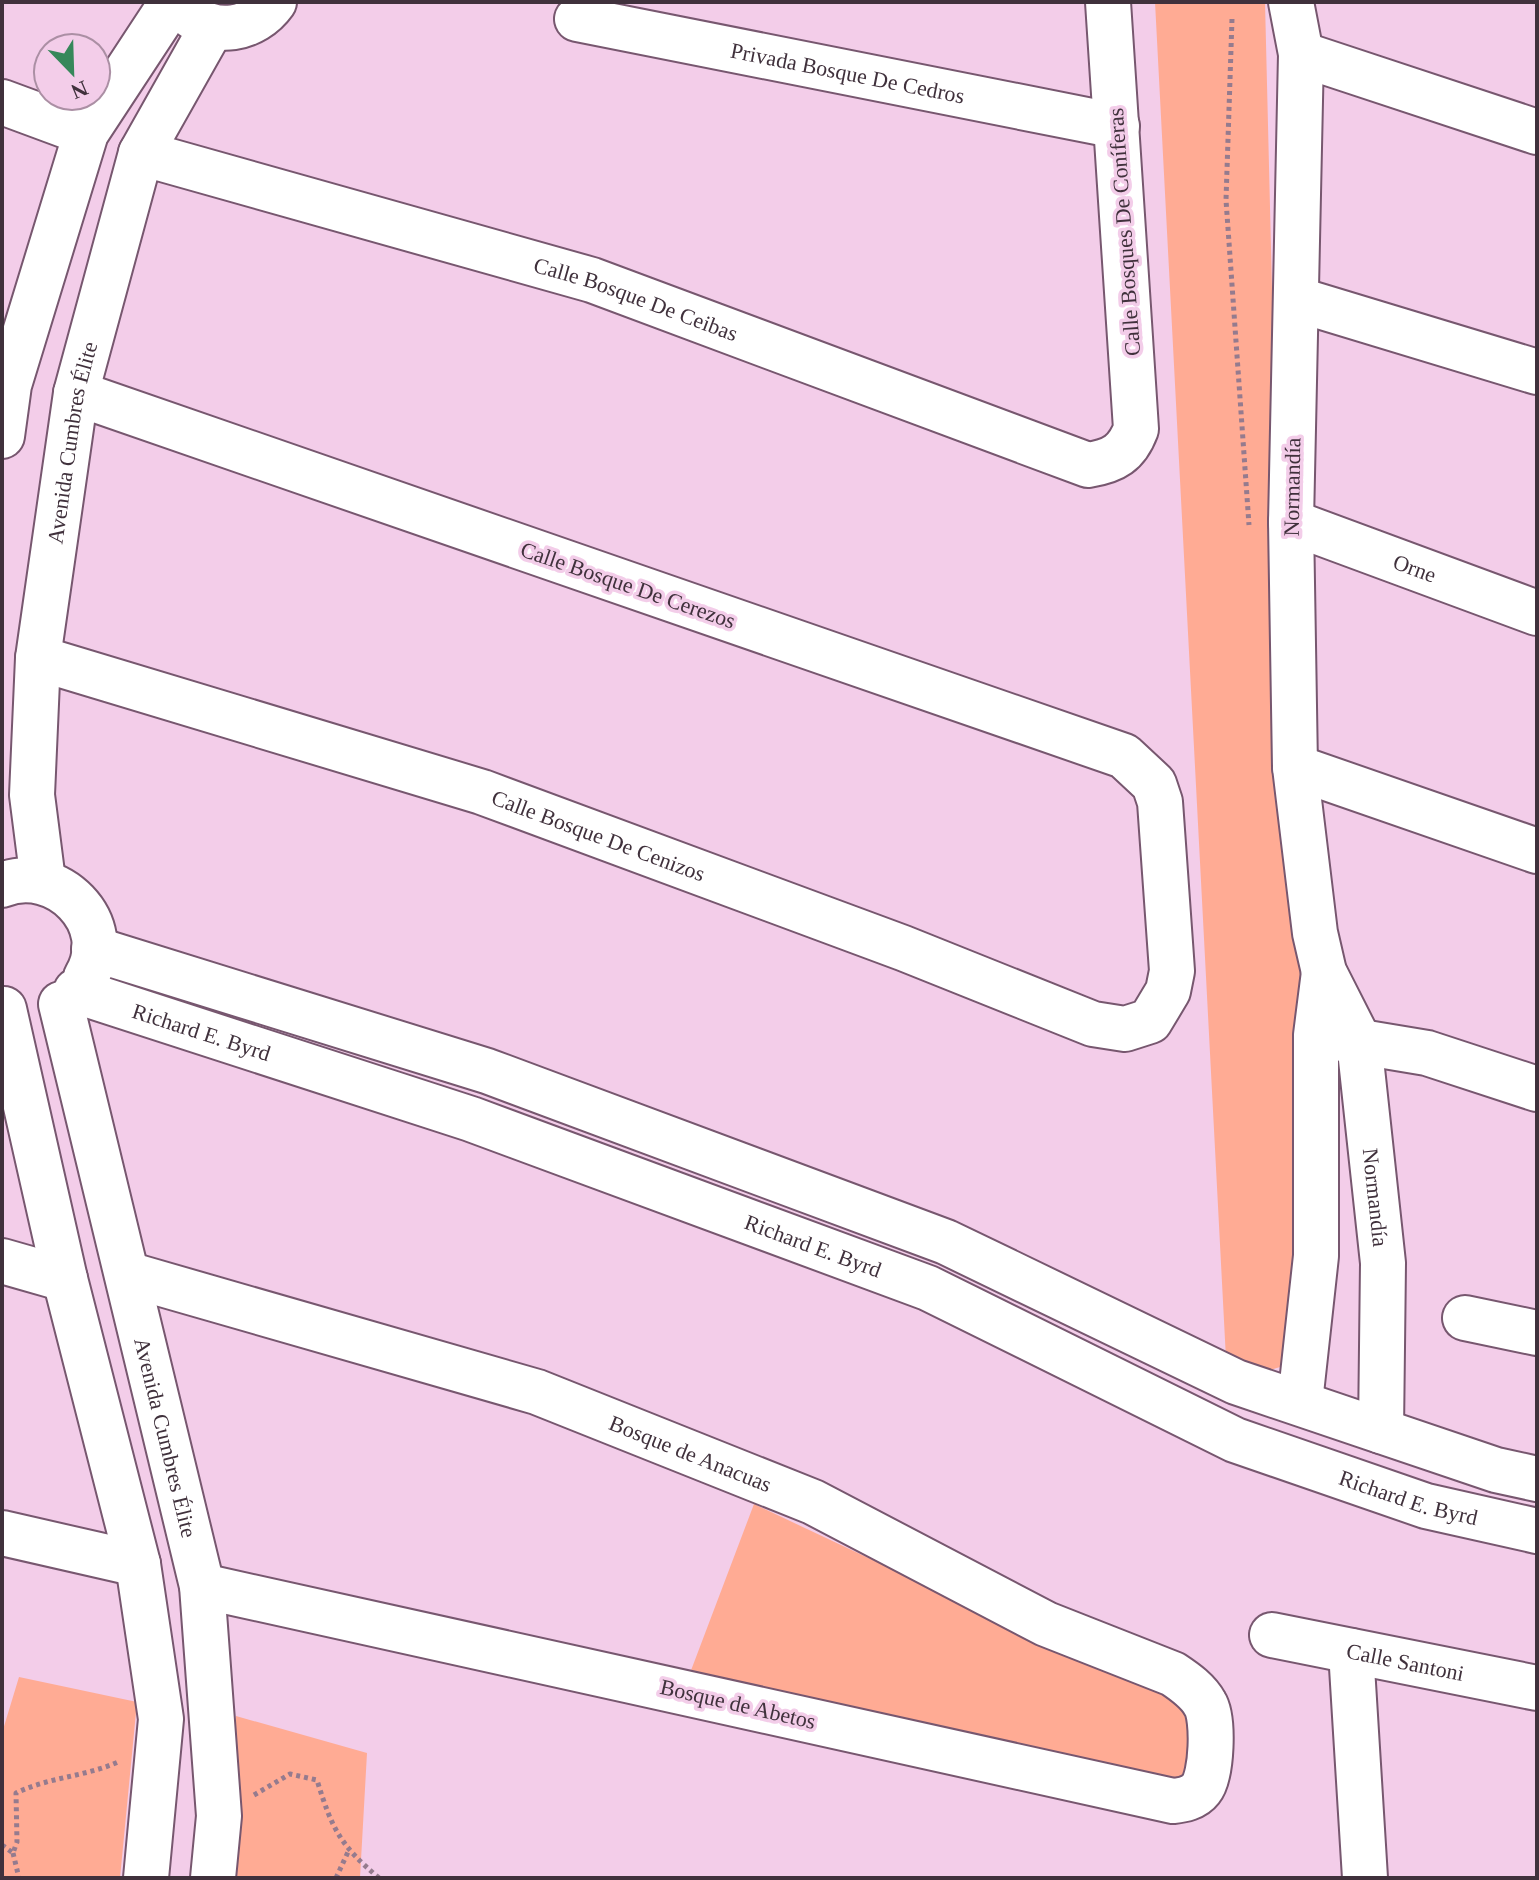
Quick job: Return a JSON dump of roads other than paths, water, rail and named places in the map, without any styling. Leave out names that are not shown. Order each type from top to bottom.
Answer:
[{"type":"street","points":[[2,436],[5,383],[86,133],[175,2],[194,19],[212,27],[249,25],[266,14],[274,2]]},
{"type":"street","name":"Calle Bosques De Coníferas","points":[[1108,2],[1136,429],[1130,445],[1119,456]]},
{"type":"street","name":"Normandía","points":[[1291,2],[1301,54],[1296,299],[1270,526],[1315,933],[1324,972],[1359,1041],[1383,1263],[1381,1431]]},
{"type":"street","name":"Privada Bosque De Cedros","points":[[577,19],[1117,126]]},
{"type":"street","name":"Avenida Cumbres Élite","points":[[22,883],[32,795],[38,658],[76,393],[141,153],[212,27]]},
{"type":"street","points":[[1301,54],[1537,132]]},
{"type":"street","points":[[2,102],[86,133]]},
{"type":"street","name":"Calle Bosque De Ceibas","points":[[141,153],[592,280],[1088,465],[1119,456]]},
{"type":"street","points":[[1296,299],[1537,372]]},
{"type":"street","name":"Calle Bosque De Cerezos","points":[[76,393],[1124,756],[1154,784],[1160,802],[1172,971],[1168,991],[1150,1021]]},
{"type":"street","name":"Orne","points":[[1270,526],[1537,613]]},
{"type":"street","name":"Calle Bosque De Cenizos","points":[[38,658],[482,792],[903,948],[1093,1024],[1125,1029],[1150,1021]]},
{"type":"street","points":[[1295,767],[1537,851]]},
{"type":"street","points":[[22,883],[64,890],[81,906],[92,926],[94,949],[89,972],[69,997],[43,1011],[3,1008],[65,1279],[138,1564],[161,1719],[146,1878]]},
{"type":"street","points":[[94,949],[487,1071],[946,1242],[1236,1382],[1537,1479]]},
{"type":"street","name":"Normandía","points":[[1300,1402],[1316,1256],[1316,1035],[1324,972]]},
{"type":"street","name":"Avenida Cumbres Élite","points":[[69,997],[127,1274],[202,1586],[209,1646],[219,1816],[213,1878]]},
{"type":"street","name":"Richard E. Byrd","points":[[69,997],[471,1119],[928,1288],[1235,1440],[1426,1506],[1537,1531]]},
{"type":"street","points":[[1316,1035],[1427,1053],[1537,1089]]},
{"type":"street","points":[[1316,1256],[1383,1263]]},
{"type":"street","points":[[2,1261],[65,1279]]},
{"type":"street","name":"Bosque de Anacuas","points":[[127,1274],[537,1392],[813,1502],[1046,1624],[1173,1674],[1189,1684],[1205,1703],[1212,1720]]},
{"type":"street","points":[[1465,1318],[1537,1333]]},
{"type":"street","points":[[1235,1440],[1236,1382]]},
{"type":"street","points":[[2,1533],[138,1564]]},
{"type":"street","name":"Bosque de Abetos","points":[[202,1586],[1173,1801],[1194,1796],[1206,1781],[1212,1720]]},
{"type":"street","name":"Calle Santoni","points":[[1272,1635],[1537,1688]]},
{"type":"street","points":[[150,1648],[209,1646]]},
{"type":"street","points":[[1351,1651],[1365,1878]]}]
